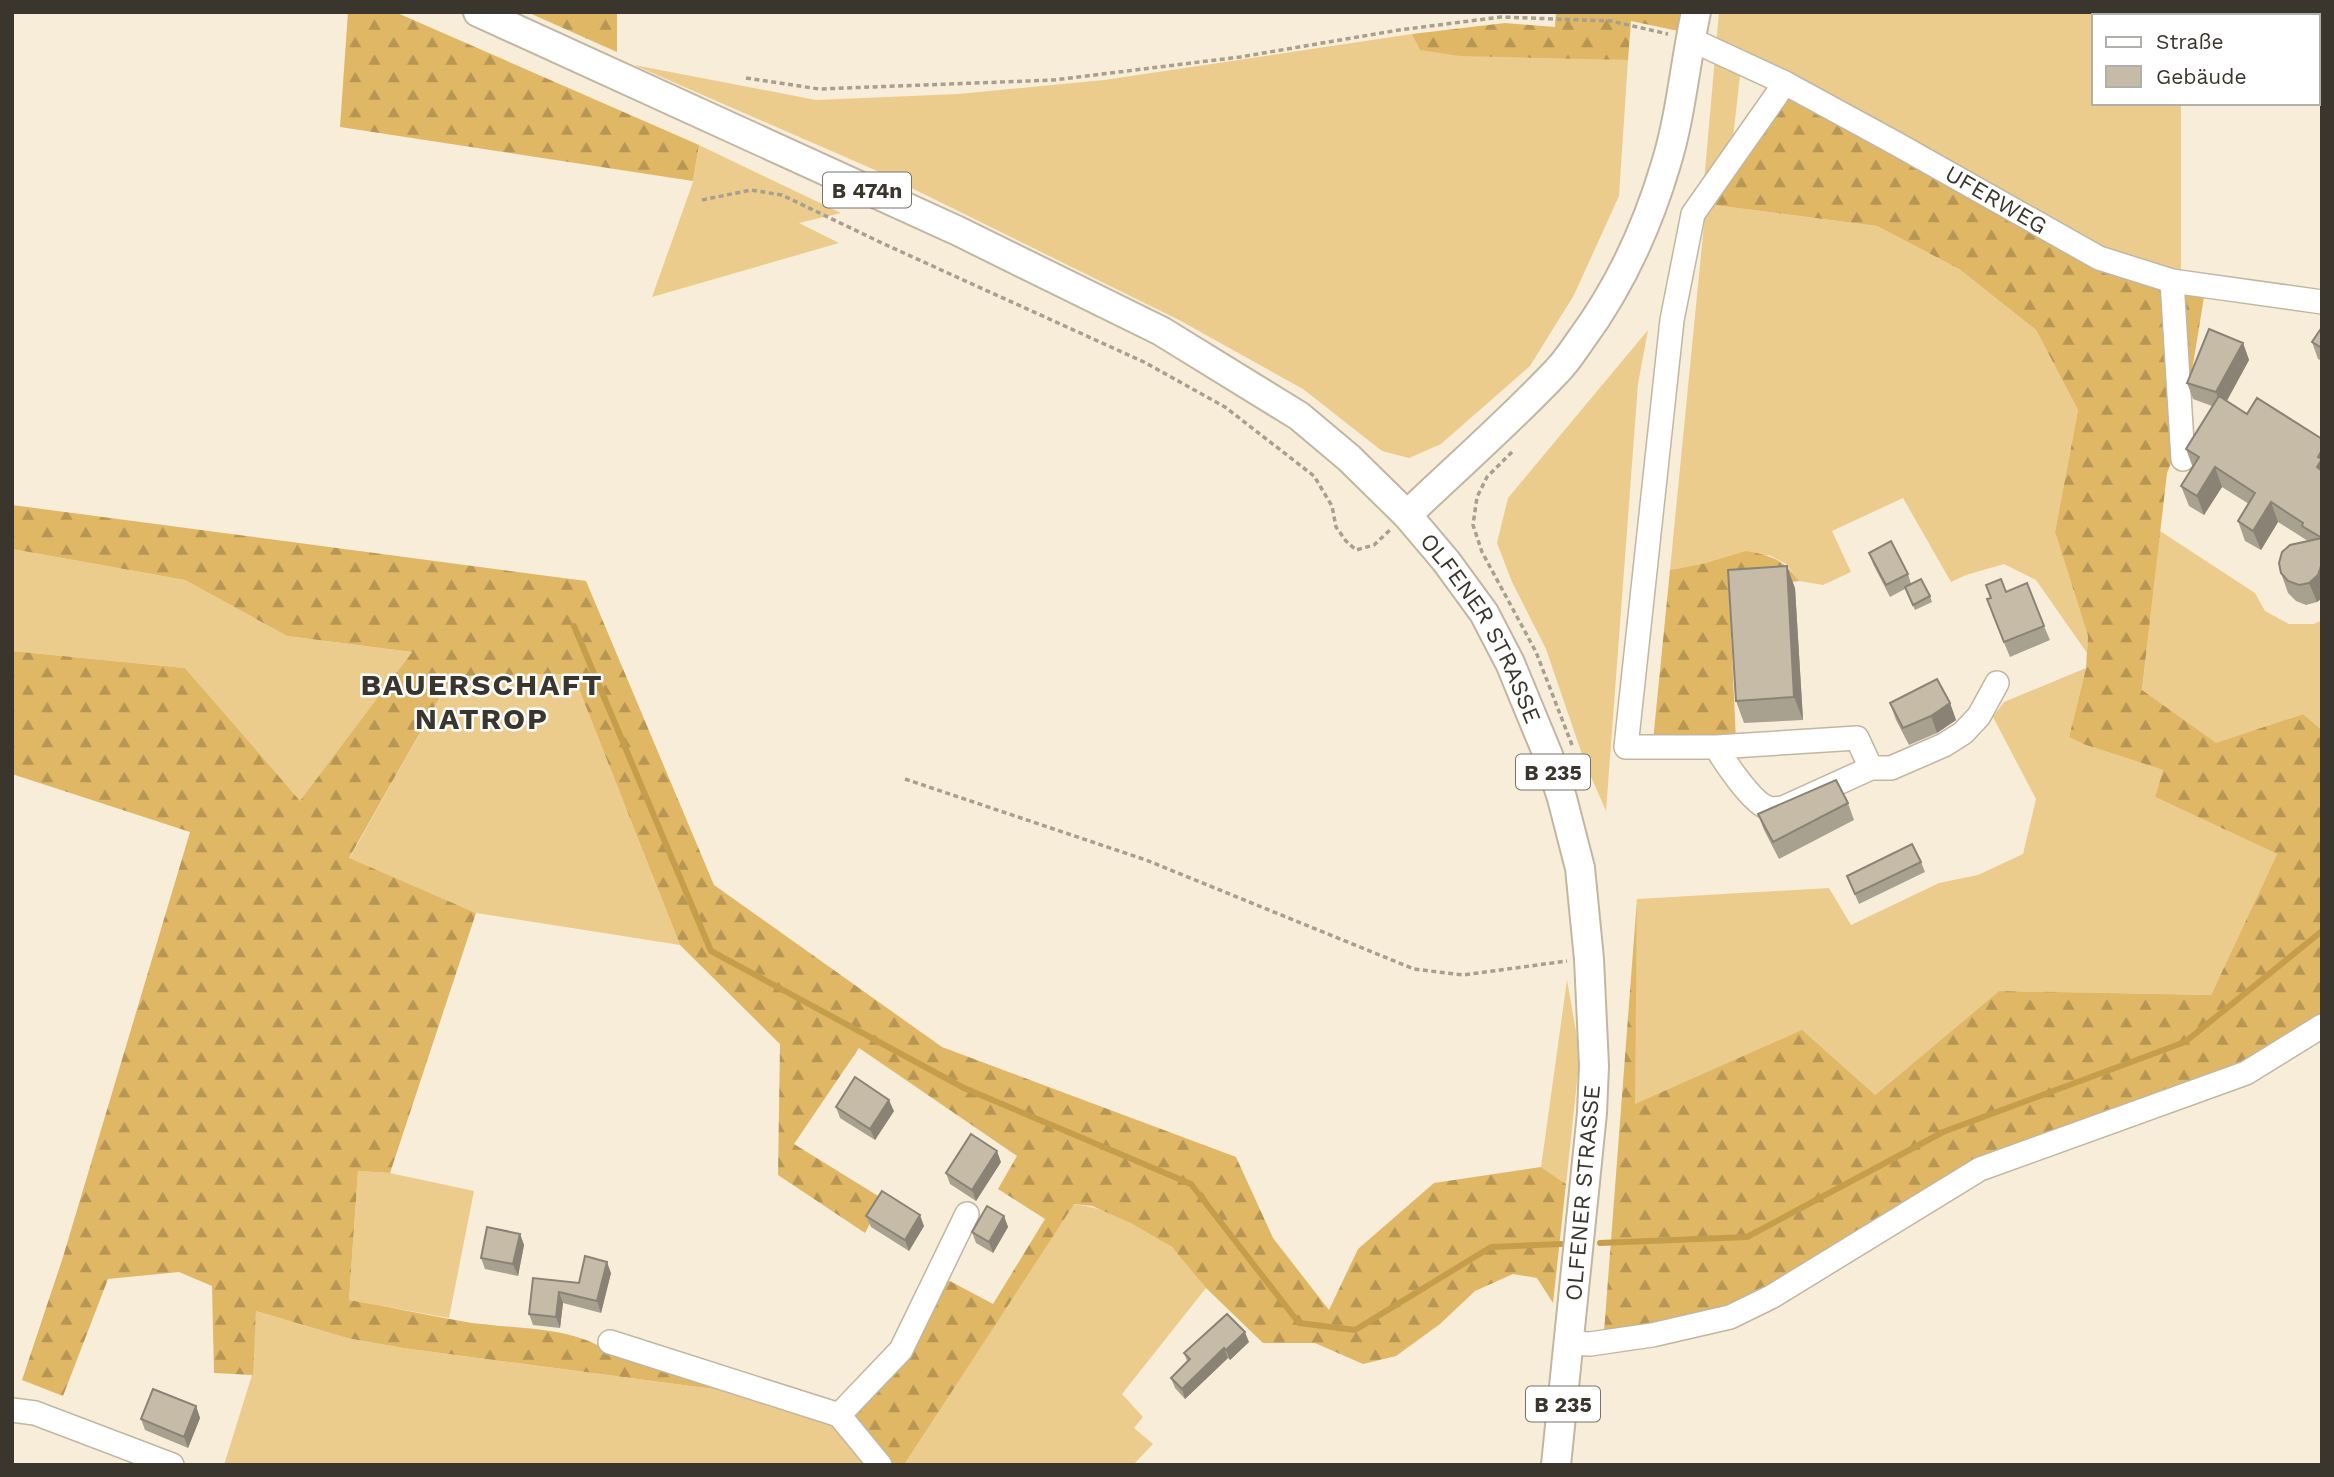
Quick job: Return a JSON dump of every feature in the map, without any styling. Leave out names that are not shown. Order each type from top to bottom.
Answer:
[{"type":"main road","name":"B 474n","points":[[478,12],[958,231],[1161,331],[1299,416],[1349,458],[1407,515]]},
{"type":"main road","name":"OLFENER STRASSE","points":[[1556,1465],[1592,1113],[1594,1066],[1580,868],[1562,798],[1510,663],[1484,613],[1447,561],[1407,515],[1559,369],[1600,314],[1629,262],[1667,162],[1682,97],[1693,25]]},
{"type":"street","name":"UFERWEG","points":[[1693,25],[1785,83],[1908,149],[2099,258],[2172,281],[2322,302]]},
{"type":"street","points":[[1785,83],[1693,214],[1672,320],[1626,747],[1716,747],[1857,738],[1871,768]]},
{"type":"street","points":[[2172,281],[2183,459]]},
{"type":"street","points":[[1716,747],[1726,764],[1760,803],[1769,809],[1783,808],[1871,768],[1891,768],[1944,745],[1963,733],[1979,716],[1997,683]]},
{"type":"street","points":[[1570,1343],[1590,1344],[1652,1335],[1730,1317],[1771,1297],[1980,1169],[2246,1073],[2322,1026]]},
{"type":"street","points":[[839,1415],[901,1350],[967,1214]]},
{"type":"street","points":[[610,1342],[839,1415],[880,1465]]},
{"type":"street","points":[[12,1410],[35,1413],[172,1465]]},
{"type":"path","points":[[746,78],[819,89],[1054,80],[1240,57],[1399,30],[1501,17],[1693,25]]},
{"type":"path","points":[[702,200],[751,190],[782,195],[1143,362],[1225,407],[1314,476],[1332,506],[1336,527],[1356,550],[1374,545],[1407,515]]},
{"type":"path","points":[[1518,446],[1487,477],[1477,497],[1473,525],[1482,552],[1536,652],[1572,747]]},
{"type":"path","points":[[905,779],[1146,860],[1414,969],[1463,975],[1588,959]]},
{"type":"shaded area","points":[[1719,12],[2181,12],[2092,14],[2092,105],[2181,105],[2181,274],[2105,249],[1743,49],[1732,147],[1704,182]]},
{"type":"shaded area","points":[[1412,34],[1421,50],[1628,60],[1619,196],[1574,295],[1530,366],[1441,444],[1409,458],[1382,451],[1303,389],[1179,320],[875,170],[634,65],[816,100],[958,94],[1104,80]]},
{"type":"shaded area","points":[[699,145],[841,213],[799,223],[839,243],[652,297],[693,182]]},
{"type":"shaded area","points":[[1706,204],[1877,226],[1959,269],[2036,330],[2078,410],[2055,532],[2088,636],[2087,653],[2036,580],[2004,564],[1951,582],[1903,498],[1832,531],[1851,572],[1823,585],[1799,581],[1786,564],[1769,555],[1670,570]]},
{"type":"shaded area","points":[[1648,330],[1638,384],[1606,811],[1585,763],[1546,649],[1512,582],[1497,543],[1508,498]]},
{"type":"shaded area","points":[[2160,531],[2255,593],[2265,611],[2289,624],[2314,624],[2322,620],[2322,730],[2303,714],[2216,744],[2142,691]]},
{"type":"shaded area","points":[[12,549],[185,580],[287,636],[412,652],[300,802],[185,668],[12,651]]},
{"type":"shaded area","points":[[2086,668],[2069,737],[2163,770],[2155,797],[2277,854],[2211,995],[1999,991],[1875,1095],[1634,1104],[1637,899],[1829,888],[1851,925],[1939,883],[1978,875],[2023,854],[2036,799],[1993,717],[2004,702]]},
{"type":"shaded area","points":[[573,674],[680,945],[476,913],[349,859],[452,676]]},
{"type":"shaded area","points":[[1567,980],[1580,1054],[1566,1184],[1541,1167]]},
{"type":"shaded area","points":[[358,1171],[390,1173],[474,1191],[449,1318],[349,1300]]},
{"type":"shaded area","points":[[1073,1204],[1112,1214],[1148,1231],[1175,1250],[1206,1288],[1122,1394],[1143,1417],[1134,1428],[1153,1444],[1133,1465],[904,1465]]},
{"type":"shaded area","points":[[256,1311],[347,1338],[403,1348],[721,1390],[833,1421],[867,1465],[224,1465],[252,1375]]},
{"type":"green space","points":[[348,12],[395,12],[699,145],[693,181],[340,127]]},
{"type":"green space","points":[[527,12],[617,12],[617,52]]},
{"type":"green space","points":[[1556,12],[1685,12],[1683,32],[1631,21],[1628,60],[1460,56],[1420,50],[1412,34],[1505,23],[1555,27]]},
{"type":"green space","points":[[1788,94],[2100,268],[2204,297],[2181,438],[2167,473],[2142,690],[2216,743],[2303,714],[2322,730],[2322,1018],[2241,1066],[1986,1162],[1768,1289],[1712,1310],[1604,1332],[1637,899],[1635,1104],[1802,1030],[1875,1095],[1999,991],[2211,995],[2277,854],[2155,797],[2163,770],[2069,737],[2086,668],[2088,636],[2055,532],[2078,410],[2036,330],[1959,269],[1877,226],[1706,204]]},
{"type":"green space","points":[[12,505],[586,581],[714,885],[942,1047],[1236,1157],[1273,1238],[1329,1310],[1358,1249],[1434,1183],[1541,1167],[1566,1184],[1553,1303],[1537,1278],[1513,1274],[1475,1291],[1440,1324],[1396,1356],[1363,1364],[1315,1343],[1263,1343],[1206,1288],[1172,1247],[1131,1223],[1092,1206],[1074,1204],[904,1465],[895,1465],[849,1415],[908,1351],[948,1280],[993,1304],[1045,1219],[998,1189],[1017,1156],[859,1048],[794,1144],[883,1199],[865,1233],[778,1175],[780,1044],[680,945],[573,674],[452,676],[349,858],[476,913],[390,1173],[358,1171],[349,1300],[472,1323],[543,1330],[578,1337],[609,1352],[721,1390],[403,1348],[347,1338],[256,1311],[253,1375],[214,1373],[212,1286],[179,1272],[108,1279],[63,1396],[22,1380],[63,1257],[190,832],[12,774],[12,651],[185,668],[300,801],[412,652],[287,636],[185,580],[12,549]]},
{"type":"green space","points":[[1746,551],[1776,560],[1799,581],[1729,590],[1736,741],[1653,741],[1670,570]]},
{"type":"building","points":[[2322,327],[2322,348],[2312,342]]},
{"type":"building","points":[[2209,329],[2243,343],[2216,392],[2187,383]]},
{"type":"building","points":[[2219,396],[2247,414],[2257,398],[2322,439],[2322,450],[2318,457],[2322,459],[2317,467],[2322,471],[2322,538],[2271,502],[2253,531],[2238,521],[2255,493],[2215,467],[2197,496],[2181,486],[2199,457],[2186,449]]},
{"type":"building","points":[[2322,538],[2322,563],[2318,575],[2309,583],[2299,585],[2288,581],[2281,573],[2279,563],[2282,552],[2290,545]]},
{"type":"building","points":[[1891,541],[1908,574],[1886,585],[1869,553]]},
{"type":"building","points":[[1787,566],[1794,697],[1736,701],[1728,570]]},
{"type":"building","points":[[1921,579],[1930,596],[1913,605],[1905,587]]},
{"type":"building","points":[[2001,579],[2006,592],[2027,583],[2044,626],[2004,642],[1987,599],[1991,598],[1986,585]]},
{"type":"building","points":[[1937,679],[1950,703],[1931,716],[1903,728],[1890,703]]},
{"type":"building","points":[[1836,780],[1848,803],[1773,842],[1758,814]]},
{"type":"building","points":[[1912,844],[1921,862],[1855,894],[1847,876]]},
{"type":"building","points":[[855,1077],[889,1100],[870,1129],[836,1107]]},
{"type":"building","points":[[971,1134],[997,1151],[972,1190],[946,1173]]},
{"type":"building","points":[[882,1191],[920,1215],[905,1240],[866,1216]]},
{"type":"building","points":[[987,1206],[1004,1216],[989,1242],[972,1232]]},
{"type":"building","points":[[487,1227],[520,1234],[513,1264],[481,1258]]},
{"type":"building","points":[[585,1256],[607,1262],[597,1301],[559,1292],[556,1317],[529,1314],[533,1278],[579,1283]]},
{"type":"building","points":[[1227,1314],[1245,1332],[1226,1350],[1224,1348],[1182,1389],[1171,1378],[1190,1359],[1184,1353]]},
{"type":"building","points":[[153,1389],[196,1406],[184,1437],[141,1419]]},
{"type":"waterway","points":[[574,626],[711,951],[964,1088],[1191,1184],[1299,1323],[1355,1330],[1491,1247],[1562,1244]]},
{"type":"waterway","points":[[1600,1243],[1747,1237],[1943,1132],[2185,1042],[2322,931]]},
{"type":"district","name":"BAUERSCHAFT NATROP","points":[[482,701]]}]
